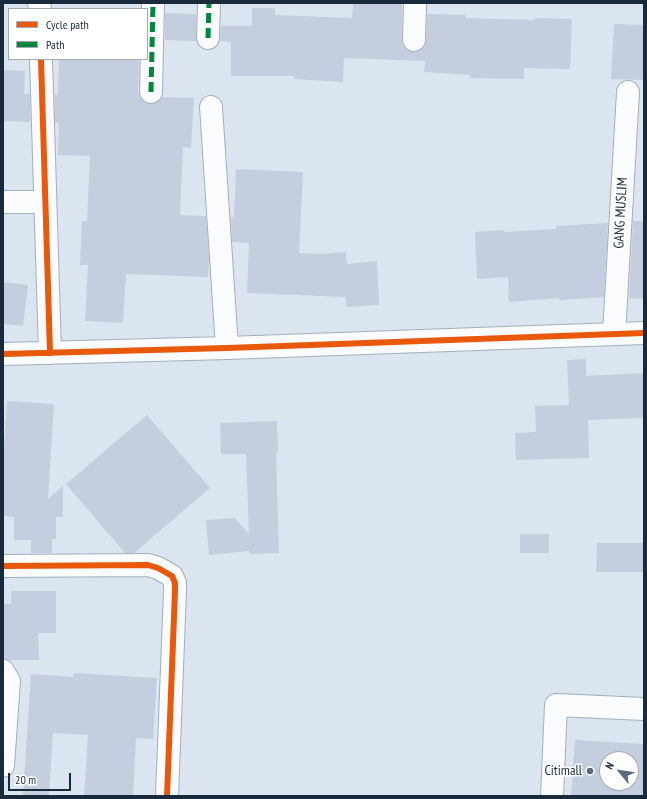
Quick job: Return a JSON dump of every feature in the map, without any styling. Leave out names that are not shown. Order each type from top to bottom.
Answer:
[{"type":"street","points":[[151,92],[153,3]]},
{"type":"street","points":[[208,38],[209,3]]},
{"type":"street","points":[[414,40],[415,3]]},
{"type":"street","points":[[41,60],[44,202],[50,353]]},
{"type":"street","name":"GANG MUSLIM","points":[[614,334],[628,92]]},
{"type":"street","points":[[211,107],[226,348]]},
{"type":"street","points":[[3,202],[44,202]]},
{"type":"street","points":[[3,354],[226,348],[644,333]]},
{"type":"street","points":[[3,566],[148,566],[158,568],[172,576],[175,583],[175,591],[167,796]]},
{"type":"street","points":[[3,671],[9,681],[3,766]]},
{"type":"street","points":[[552,796],[556,705],[644,709]]},
{"type":"building","points":[[353,3],[402,3],[403,46],[407,50],[413,52],[420,51],[425,46],[427,14],[466,15],[465,18],[535,20],[535,18],[572,19],[570,69],[524,68],[524,79],[470,78],[470,75],[424,72],[425,61],[344,58],[343,82],[294,79],[294,76],[231,76],[231,42],[220,41],[221,26],[252,26],[252,8],[275,8],[275,15],[352,18]]},
{"type":"building","points":[[165,13],[196,14],[196,41],[165,40]]},
{"type":"building","points":[[614,24],[644,25],[644,80],[611,79]]},
{"type":"building","points":[[59,60],[139,60],[138,92],[140,98],[144,102],[150,104],[157,103],[162,97],[194,98],[191,148],[183,147],[180,215],[206,216],[209,260],[208,277],[126,274],[123,323],[85,321],[88,265],[80,265],[82,221],[87,221],[90,156],[58,155],[59,123],[55,123],[55,95],[58,95]]},
{"type":"building","points":[[3,70],[25,71],[24,94],[30,94],[30,122],[3,121]]},
{"type":"building","points":[[236,169],[303,172],[299,253],[320,254],[346,252],[347,264],[377,261],[379,305],[346,307],[346,297],[247,293],[249,243],[232,242],[231,217],[234,217]]},
{"type":"building","points":[[633,221],[644,221],[644,299],[629,298]]},
{"type":"building","points":[[608,223],[604,297],[560,300],[559,298],[509,302],[508,277],[477,279],[475,232],[556,229],[556,226]]},
{"type":"building","points":[[3,282],[28,285],[23,326],[3,324]]},
{"type":"building","points":[[586,359],[586,376],[644,373],[644,418],[588,420],[589,458],[516,460],[515,433],[536,432],[535,406],[569,405],[567,360]]},
{"type":"building","points":[[7,401],[54,404],[48,499],[63,486],[63,517],[56,517],[56,539],[52,539],[52,553],[31,553],[31,540],[14,540],[14,517],[4,516],[3,461]]},
{"type":"building","points":[[147,415],[210,488],[134,553],[125,553],[66,484]]},
{"type":"building","points":[[277,421],[278,453],[276,453],[279,553],[249,554],[249,551],[209,555],[206,520],[235,518],[249,534],[246,454],[221,454],[220,423]]},
{"type":"building","points":[[520,534],[549,534],[549,553],[520,553]]},
{"type":"building","points":[[597,543],[644,543],[644,572],[596,572]]},
{"type":"building","points":[[11,591],[56,591],[56,633],[38,633],[39,660],[4,659],[3,604],[11,604]]},
{"type":"building","points":[[74,673],[157,678],[153,739],[136,738],[133,796],[84,796],[88,735],[53,733],[49,796],[23,796],[31,674],[73,677]]},
{"type":"building","name":"Citimall","points":[[575,740],[644,744],[644,796],[571,796]]},
{"type":"marked path","points":[[151,92],[153,3]]},
{"type":"marked path","points":[[208,38],[209,3]]},
{"type":"cycle path","points":[[41,60],[50,353]]},
{"type":"cycle path","points":[[3,354],[227,348],[644,333]]},
{"type":"cycle path","points":[[3,566],[148,565],[158,568],[172,576],[175,583],[175,591],[167,796]]},
{"type":"place","name":"Citimall","points":[[590,771]]}]
